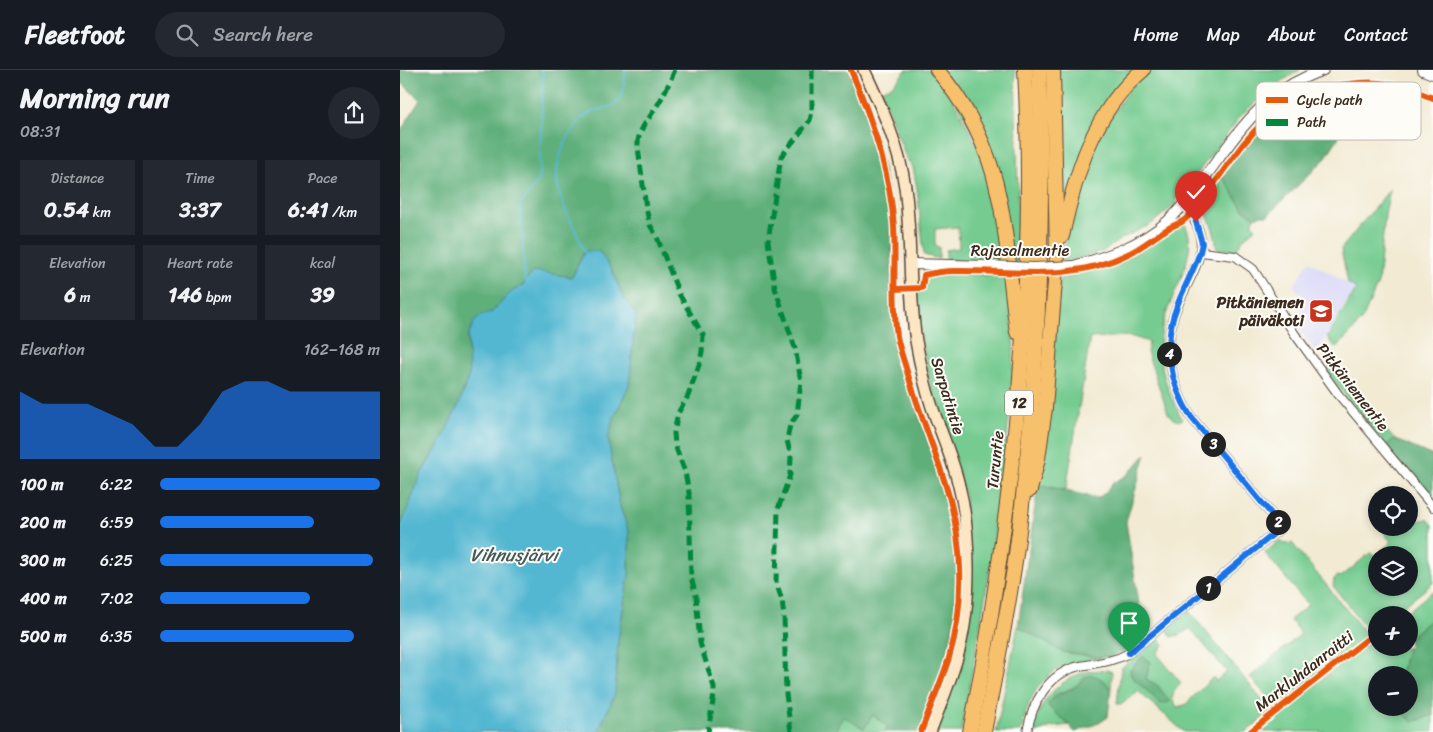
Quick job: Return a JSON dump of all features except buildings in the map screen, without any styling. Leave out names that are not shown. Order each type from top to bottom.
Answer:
[{"type":"highway","points":[[937,70],[958,95],[979,132],[999,191],[1022,366]]},
{"type":"highway","name":"Turuntie","points":[[970,732],[985,659],[998,579],[1012,470],[1022,366],[1028,216],[1027,116],[1024,70]]},
{"type":"highway","name":"Turuntie","points":[[984,732],[998,662],[1020,524],[1038,307],[1041,229],[1039,70]]},
{"type":"highway","points":[[1020,524],[1041,444],[1049,372],[1057,256],[1053,70]]},
{"type":"highway","points":[[1057,256],[1073,189],[1089,144],[1112,104],[1143,70]]},
{"type":"main road","name":"Sarpatintie","points":[[864,70],[881,106],[900,159],[908,214],[914,326],[920,364],[963,501],[968,560],[967,598],[960,650],[930,732]]},
{"type":"street","name":"Rajasalmentie","points":[[1296,82],[1323,70]]},
{"type":"street","points":[[1423,70],[1433,74]]},
{"type":"street","name":"Rajasalmentie","points":[[910,264],[1034,268],[1073,266],[1104,258],[1153,233],[1183,206],[1256,112]]},
{"type":"street","points":[[1027,732],[1030,716],[1036,702],[1043,690],[1054,679],[1078,667],[1110,662],[1129,653],[1282,527],[1191,417],[1175,386],[1170,358],[1170,332],[1176,307],[1200,252],[1202,243],[1194,218],[1183,206]]},
{"type":"street","name":"Pitkäniementie","points":[[1200,252],[1235,256],[1253,269],[1294,332],[1338,394],[1433,507]]},
{"type":"shaded area","name":"Pitkäniemen päiväkoti","points":[[1309,261],[1356,288],[1316,353],[1293,321],[1306,300],[1294,286]]},
{"type":"green space","points":[[400,70],[849,70],[871,127],[886,186],[891,226],[893,309],[897,347],[938,470],[953,525],[956,547],[957,590],[952,633],[941,674],[919,732],[885,732],[888,727],[873,715],[864,729],[843,716],[836,732],[598,732],[615,694],[618,639],[629,574],[629,532],[620,507],[608,439],[612,422],[629,385],[636,314],[623,297],[612,270],[585,251],[572,277],[523,286],[512,291],[492,312],[481,316],[468,337],[469,375],[459,404],[440,443],[421,474],[400,528],[400,132],[420,100],[400,81]]},
{"type":"green space","points":[[906,70],[930,70],[953,99],[985,161],[1005,262],[946,260],[946,250],[959,248],[958,227],[935,229],[935,246],[939,247],[939,259],[924,255],[913,168],[906,158],[881,90],[893,85]]},
{"type":"green space","points":[[941,70],[1015,70],[1018,190],[1017,262],[1012,262],[1001,188]]},
{"type":"green space","points":[[1057,70],[1135,70],[1110,97],[1059,231]]},
{"type":"green space","points":[[1150,70],[1300,70],[1280,82],[1256,82],[1256,102],[1240,117],[1171,208],[1151,224],[1121,239],[1104,251],[1062,261],[1070,219],[1092,147],[1129,89]]},
{"type":"green space","points":[[1256,134],[1256,140],[1337,140],[1324,160],[1268,215],[1255,217],[1243,209],[1223,177]]},
{"type":"green space","points":[[1223,177],[1243,209],[1255,217],[1252,224],[1256,228],[1245,237],[1235,251],[1217,249],[1212,227],[1202,206]]},
{"type":"green space","points":[[1390,189],[1385,215],[1378,283],[1363,318],[1336,348],[1327,338],[1356,289],[1348,283],[1341,249]]},
{"type":"green space","points":[[1184,223],[1189,235],[1189,248],[1181,278],[1164,322],[1160,346],[1162,368],[1168,388],[1182,419],[1179,421],[1173,419],[1168,413],[1147,352],[1149,342],[1130,336],[1090,338],[1066,490],[1038,485],[1060,278],[1082,274],[1114,264]]},
{"type":"green space","points":[[947,273],[1007,276],[1013,326],[1013,365],[1010,413],[1000,495],[961,732],[933,732],[962,650],[965,497],[933,397],[919,328],[916,292],[922,290],[925,277]]},
{"type":"green space","points":[[1329,367],[1394,439],[1386,446],[1327,373]]},
{"type":"green space","points":[[1394,439],[1433,456],[1433,501],[1404,470],[1386,446]]},
{"type":"green space","points":[[1146,454],[1126,522],[1139,604],[1137,641],[1113,656],[1101,658],[1062,652],[1018,626],[1038,485],[1098,498],[1113,483],[1127,475]]},
{"type":"green space","points":[[1428,519],[1433,525],[1433,583],[1418,595],[1418,546],[1387,546],[1391,542],[1387,536],[1418,536],[1418,521]]},
{"type":"green space","points":[[1279,541],[1286,544],[1292,543],[1367,635],[1276,707],[1250,677],[1301,634],[1290,620],[1308,605],[1265,553]]},
{"type":"green space","points":[[1368,555],[1368,596],[1417,596],[1404,606],[1368,606],[1368,630],[1333,586],[1334,579],[1337,576],[1341,577]]},
{"type":"green space","points":[[1433,591],[1433,618],[1418,630],[1418,606],[1414,606]]},
{"type":"green space","points":[[1189,611],[1271,711],[1246,732],[1184,732],[1138,691],[1122,704],[1117,704],[1121,668],[1159,639],[1164,644],[1157,654],[1181,683],[1174,692],[1172,699],[1177,707],[1185,705],[1213,677],[1216,681],[1227,672],[1190,628],[1179,636],[1172,637],[1167,630]],"holes":[[[1150,662],[1146,679],[1158,686],[1169,702],[1142,686],[1131,676]]]},
{"type":"green space","points":[[1433,618],[1433,715],[1413,722],[1406,716],[1418,716],[1418,666],[1403,666],[1405,656],[1418,656],[1418,630]]},
{"type":"green space","points":[[1018,626],[1062,651],[1101,658],[1073,663],[1051,674],[1043,681],[1031,699],[1021,732],[996,732]]},
{"type":"green space","points":[[1368,642],[1368,656],[1405,656],[1403,666],[1368,666],[1368,716],[1406,716],[1413,722],[1433,715],[1433,732],[1256,732]]},
{"type":"green space","points":[[1143,656],[1150,662],[1146,679],[1158,686],[1170,702],[1161,704],[1131,676],[1130,670]]},
{"type":"green space","points":[[1107,670],[1112,672],[1111,689],[1105,681],[1085,676],[1075,687],[1055,695],[1067,723],[1070,725],[1051,727],[1035,732],[1039,711],[1052,692],[1060,685],[1080,674],[1090,671]]},
{"type":"green space","points":[[1091,675],[1098,677],[1111,689],[1108,717],[1099,723],[1075,732],[1049,707],[1048,703],[1055,696],[1075,687],[1084,678]]},
{"type":"green space","points":[[873,715],[888,727],[885,732],[836,732],[843,716]]},
{"type":"water","name":"Vihnusjärvi","points":[[585,251],[599,251],[612,270],[623,297],[636,314],[629,385],[612,422],[608,439],[620,507],[629,532],[629,574],[618,639],[615,694],[598,732],[400,732],[400,528],[421,474],[440,443],[459,404],[469,375],[468,337],[474,322],[481,316],[492,312],[512,291],[523,286],[534,271],[572,277]]},
{"type":"waterway","points":[[525,281],[520,205],[539,180],[543,70]]},
{"type":"waterway","points":[[585,253],[560,196],[557,178],[559,160],[565,142],[581,119],[592,112],[612,106],[619,100],[623,90],[626,70]]},
{"type":"marked path","points":[[675,70],[661,100],[643,126],[639,136],[638,147],[650,225],[657,237],[679,294],[703,335],[699,365],[688,396],[678,413],[674,433],[675,445],[685,472],[689,493],[691,577],[696,596],[700,643],[714,687],[708,732]]},
{"type":"marked path","points":[[791,732],[786,694],[784,617],[782,600],[776,582],[778,509],[790,475],[791,457],[787,440],[790,425],[797,415],[801,381],[795,348],[775,288],[768,241],[781,157],[810,120],[812,112],[812,70]]},
{"type":"cycle path","points":[[851,70],[873,127],[889,186],[894,226],[895,309],[898,340],[915,397],[945,483],[956,526],[959,548],[960,593],[954,637],[946,667],[921,732]]},
{"type":"cycle path","points":[[1421,94],[1433,98]]},
{"type":"cycle path","points":[[895,289],[922,288],[924,275],[942,272],[1063,272],[1085,269],[1128,254],[1189,216],[1256,130]]},
{"type":"cycle path","name":"Markluhdanraitti","points":[[1250,732],[1368,638]]},
{"type":"place","name":"Pitkäniemen päiväkoti","points":[[1321,311]]},
{"type":"route","points":[[1129,653],[1282,527],[1191,417],[1175,386],[1170,358],[1170,332],[1176,307],[1200,252],[1202,243],[1196,222]]}]
